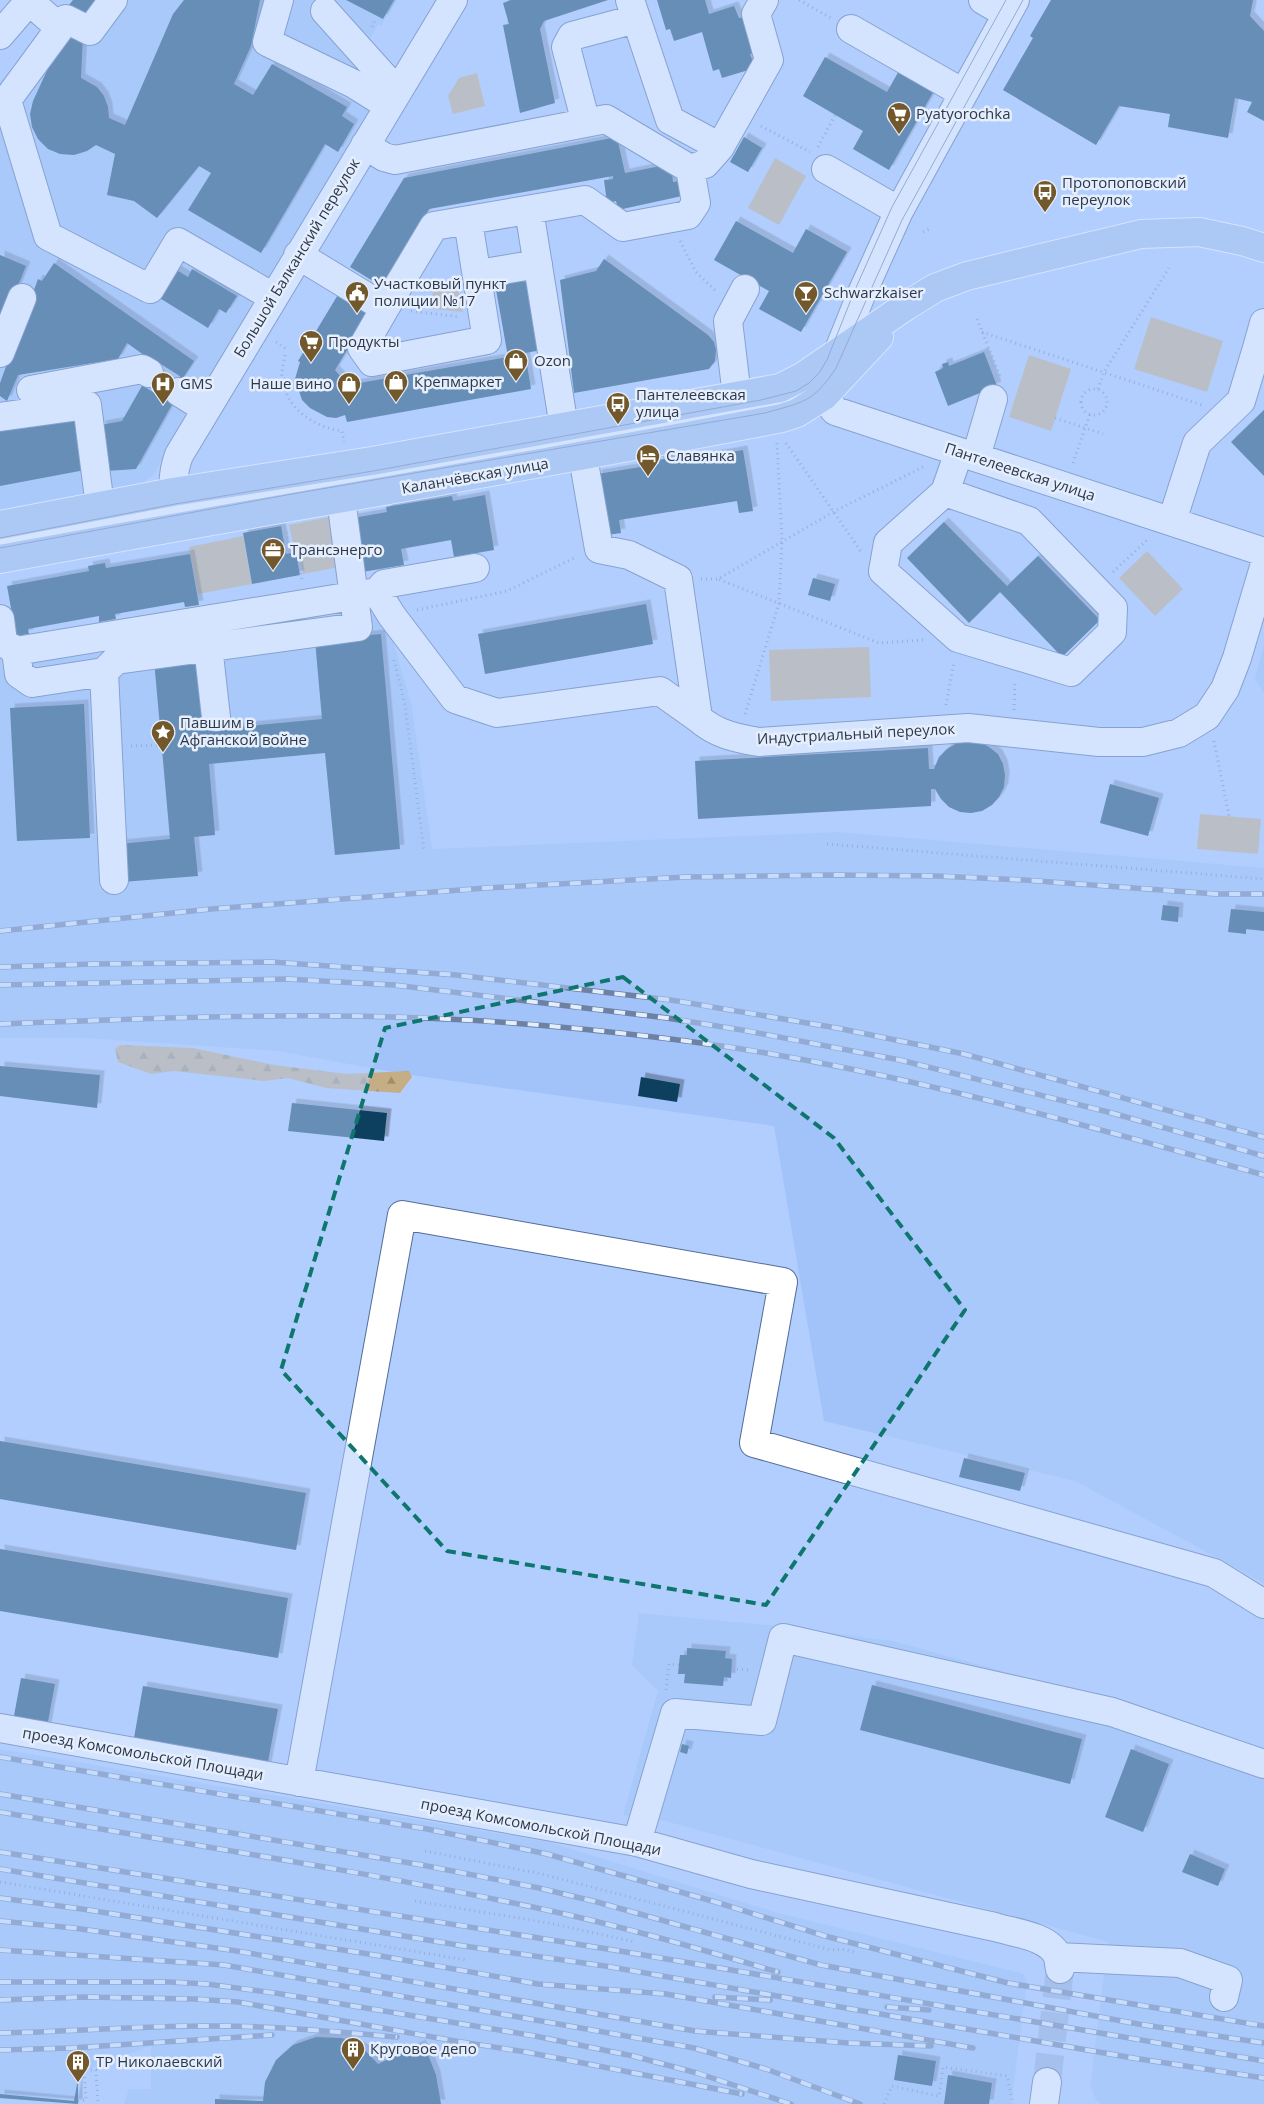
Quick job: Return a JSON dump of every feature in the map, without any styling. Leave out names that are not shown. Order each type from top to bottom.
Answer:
[{"type":"main road","points":[[829,375],[906,306],[935,288],[967,276],[1140,234],[1199,232],[1242,241],[1264,248]]},
{"type":"main road","name":"Каланчёвская улица","points":[[0,525],[100,506],[176,509],[341,499],[583,457],[782,418],[797,412],[829,375],[906,306]]},
{"type":"main road","name":"Каланчёвская улица","points":[[0,559],[176,509],[372,461],[738,396],[780,388],[802,377],[829,375]]},
{"type":"street","points":[[114,0],[90,31],[66,19],[7,100],[48,236],[150,288],[178,242],[273,297]]},
{"type":"street","points":[[279,0],[267,42],[354,84],[394,96]]},
{"type":"street","name":"Большой Балканский переулок","points":[[176,509],[173,474],[179,455],[453,0]]},
{"type":"street","points":[[0,543],[176,509],[763,407],[798,397],[829,375],[899,211],[1011,7],[983,0]]},
{"type":"street","points":[[0,35],[30,1],[60,28]]},
{"type":"street","points":[[365,145],[384,157],[395,160],[606,120],[690,169],[705,164],[720,147],[769,60],[756,14],[761,1]]},
{"type":"street","points":[[586,123],[566,47],[572,36],[633,9],[670,120],[720,147]]},
{"type":"street","points":[[325,11],[386,79],[394,96]]},
{"type":"street","points":[[851,30],[963,93]]},
{"type":"street","points":[[468,221],[478,274],[487,340],[372,362],[362,348],[434,226],[585,200],[623,227],[688,215],[696,203],[690,169]]},
{"type":"street","points":[[826,169],[899,211]]},
{"type":"street","points":[[530,210],[564,427]]},
{"type":"street","points":[[298,255],[385,308]]},
{"type":"street","points":[[478,274],[538,264]]},
{"type":"street","points":[[0,353],[22,298]]},
{"type":"street","points":[[738,396],[728,321],[740,298]]},
{"type":"street","points":[[1172,521],[1197,443],[1241,401],[1262,342]]},
{"type":"street","points":[[32,390],[142,369],[149,373]]},
{"type":"street","name":"Пантелеевская улица","points":[[829,375],[835,411],[1264,552]]},
{"type":"street","points":[[179,392],[206,409]]},
{"type":"street","points":[[945,492],[1029,521],[1113,608],[1112,632],[1071,672],[958,638],[883,571],[888,543],[945,492],[968,454],[993,399]]},
{"type":"street","points":[[0,417],[87,405],[100,506]]},
{"type":"street","points":[[583,457],[599,549],[629,555],[678,580],[698,718]]},
{"type":"street","points":[[1029,521],[1042,479]]},
{"type":"street","points":[[0,619],[4,642],[16,651],[19,674],[32,683],[104,672],[116,660],[358,627],[365,593],[341,499]]},
{"type":"street","points":[[16,651],[365,593],[384,584],[475,568]]},
{"type":"street","name":"Индустриальный переулок","points":[[365,593],[392,616],[455,699],[497,713],[660,691],[710,729],[738,739],[759,742],[968,728],[1098,742],[1144,742],[1179,733],[1207,716],[1224,689],[1237,658],[1264,568]]},
{"type":"street","points":[[208,646],[216,717]]},
{"type":"street","points":[[104,672],[114,880]]},
{"type":"street","points":[[300,1782],[402,1215],[783,1282],[754,1443],[1214,1573],[1264,1604]]},
{"type":"street","points":[[637,1842],[675,1713],[762,1721],[782,1638],[1112,1712],[1264,1764]]},
{"type":"street","name":"проезд Комсомольской Площади","points":[[0,1728],[637,1842],[751,1874],[995,1927],[1048,1944],[1059,1963],[1180,1963],[1228,1980],[1224,1997]]},
{"type":"path","points":[[799,0],[851,30]]},
{"type":"path","points":[[738,114],[814,154],[836,115]]},
{"type":"path","points":[[668,219],[696,272],[740,298]]},
{"type":"path","points":[[922,232],[932,228]]},
{"type":"path","points":[[1098,389],[1104,372],[1169,268]]},
{"type":"path","points":[[385,308],[484,320]]},
{"type":"path","points":[[982,332],[1228,413]]},
{"type":"path","points":[[285,355],[282,377],[286,393],[295,407],[310,420],[325,428],[342,430],[344,444]]},
{"type":"path","points":[[1092,388],[1098,389],[1106,397],[1105,409],[1101,413],[1090,414],[1081,406],[1082,395],[1092,388]]},
{"type":"path","points":[[1075,458],[1090,414]]},
{"type":"path","points":[[1055,418],[1103,434]]},
{"type":"path","points":[[782,438],[865,557],[883,571]]},
{"type":"path","points":[[738,739],[779,603],[782,541],[777,439]]},
{"type":"path","points":[[923,467],[834,511],[718,579],[879,643],[958,638],[942,730]]},
{"type":"path","points":[[286,531],[290,550],[297,550],[306,603]]},
{"type":"path","points":[[1095,589],[1147,540]]},
{"type":"path","points":[[392,616],[507,591],[584,552]]},
{"type":"path","points":[[392,652],[405,705],[424,852]]},
{"type":"path","points":[[1013,734],[1016,656]]},
{"type":"path","points":[[1213,738],[1229,816]]},
{"type":"path","points":[[108,748],[162,745]]},
{"type":"path","points":[[827,844],[1264,879]]},
{"type":"path","points":[[425,1851],[542,1874],[831,1950],[842,1949],[855,1952]]},
{"type":"path","points":[[0,1882],[466,1960]]},
{"type":"path","points":[[415,1901],[549,1923],[635,1942]]},
{"type":"path","points":[[884,2104],[892,2086],[938,2096],[943,2067],[1007,2076],[1013,2104]]},
{"type":"path","points":[[78,2101],[86,2100],[84,2070],[96,2070],[98,2104]]},
{"type":"highlighted area","points":[[623,977],[834,1138],[965,1310],[766,1605],[447,1551],[281,1370],[385,1028]]},
{"type":"shaded area","points":[[73,0],[396,0],[381,26],[378,24],[369,41],[383,88],[245,324],[153,475],[139,486],[0,514],[0,82]]},
{"type":"shaded area","points":[[375,614],[387,620],[411,703],[432,849],[837,832],[1264,868],[1264,1583],[1075,1481],[824,1421],[774,1126],[404,1074],[277,1051],[84,1038],[0,1038],[0,653],[2,667]]},
{"type":"shaded area","points":[[1264,645],[1264,693],[1255,679]]},
{"type":"shaded area","points":[[639,1613],[778,1626],[892,1641],[1139,1708],[1264,1752],[1264,2104],[1101,2104],[1097,2101],[1090,2087],[1108,1942],[665,1821],[623,1815],[658,1691],[632,1665]]},
{"type":"shaded area","points":[[0,1749],[549,1842],[778,1913],[1024,1974],[1027,1982],[1011,2104],[124,2104],[129,2089],[151,2089],[151,2046],[79,2072],[78,2104],[0,2098]]},
{"type":"green space","points":[[477,73],[485,106],[453,114],[448,96],[459,78]]},
{"type":"green space","points":[[775,158],[806,176],[779,225],[748,208]]},
{"type":"green space","points":[[437,285],[458,290],[463,312],[425,308]]},
{"type":"green space","points":[[1151,317],[1223,341],[1207,392],[1134,369]]},
{"type":"green space","points":[[1029,355],[1071,369],[1051,431],[1009,417]]},
{"type":"green space","points":[[335,516],[344,566],[303,574],[298,547],[294,548],[289,525]]},
{"type":"green space","points":[[243,536],[252,584],[198,594],[189,547]]},
{"type":"green space","points":[[1147,551],[1183,589],[1155,616],[1119,578]]},
{"type":"green space","points":[[869,647],[871,697],[771,701],[769,650]]},
{"type":"green space","points":[[1200,814],[1261,819],[1258,854],[1197,849]]},
{"type":"green space","points":[[120,1045],[193,1048],[274,1065],[347,1074],[409,1071],[412,1077],[400,1093],[326,1088],[288,1078],[264,1081],[174,1071],[151,1074],[118,1062],[115,1049]]},
{"type":"building","points":[[73,0],[99,0],[85,17],[69,5]]},
{"type":"building","points":[[184,0],[260,0],[251,46],[234,84],[253,95],[272,64],[347,107],[342,116],[354,124],[338,152],[325,144],[261,253],[188,210],[211,173],[199,166],[157,218],[134,201],[107,195],[115,154],[96,145],[87,151],[74,155],[60,154],[48,149],[38,139],[32,127],[30,114],[33,101],[66,29],[83,36],[81,78],[97,87],[104,96],[109,118],[125,125],[173,14]]},
{"type":"building","points":[[346,0],[394,0],[383,19]]},
{"type":"building","points":[[511,0],[608,0],[544,21],[540,29],[555,103],[520,113],[503,25],[509,24],[503,3]]},
{"type":"building","points":[[657,0],[705,0],[709,14],[734,6],[739,18],[746,17],[756,53],[750,54],[755,68],[722,78],[719,69],[713,71],[702,32],[674,41],[670,29],[666,30]]},
{"type":"building","points":[[1051,0],[1253,0],[1250,16],[1264,31],[1264,121],[1247,112],[1252,102],[1235,98],[1228,138],[1168,127],[1170,114],[1119,106],[1096,145],[1003,90],[1033,38],[1030,36]]},
{"type":"building","points":[[825,57],[887,92],[900,69],[935,89],[889,170],[853,149],[863,131],[803,96]]},
{"type":"building","points":[[617,137],[625,173],[671,164],[673,182],[680,181],[682,196],[618,210],[616,201],[607,203],[604,180],[613,179],[613,176],[429,209],[381,286],[350,267],[404,178]]},
{"type":"building","points":[[744,137],[762,148],[748,172],[730,162]]},
{"type":"building","points":[[736,221],[793,253],[806,229],[847,252],[801,332],[759,309],[769,291],[714,260]]},
{"type":"building","points":[[0,255],[26,266],[0,330]]},
{"type":"building","points":[[604,259],[708,335],[714,342],[716,350],[715,361],[709,369],[574,393],[560,280],[596,271]]},
{"type":"building","points":[[54,263],[194,361],[181,381],[184,383],[136,469],[106,471],[101,425],[122,421],[155,363],[127,343],[118,359],[18,375],[7,401],[0,396],[0,383],[38,279],[42,281]]},
{"type":"building","points":[[175,269],[188,277],[192,269],[237,296],[226,313],[219,309],[208,328],[158,297]]},
{"type":"building","points":[[529,278],[542,350],[525,353],[531,389],[347,422],[345,415],[336,418],[327,417],[310,408],[302,400],[295,379],[300,362],[298,361],[339,293],[370,312],[335,370],[348,385],[508,357],[495,284]]},
{"type":"building","points":[[984,352],[997,386],[948,406],[935,372],[943,368],[942,364],[948,362],[949,366]]},
{"type":"building","points":[[1264,410],[1264,476],[1231,442]]},
{"type":"building","points":[[77,414],[85,470],[0,486],[0,425]]},
{"type":"building","points":[[743,450],[753,511],[739,513],[737,501],[619,520],[621,533],[607,535],[597,474],[659,464],[658,460],[676,457],[677,461]]},
{"type":"building","points":[[485,495],[494,550],[454,557],[451,540],[401,549],[404,565],[362,572],[353,518],[387,512],[386,507],[452,496],[453,501]]},
{"type":"building","points":[[944,522],[1007,586],[1038,556],[1100,620],[1062,657],[1000,592],[969,623],[907,558]]},
{"type":"building","points":[[281,526],[286,554],[296,552],[300,575],[252,584],[243,533]]},
{"type":"building","points":[[190,554],[199,605],[185,607],[184,602],[115,614],[116,619],[99,622],[99,616],[28,629],[29,634],[16,636],[7,586],[89,571],[88,566],[105,563],[106,568]]},
{"type":"building","points":[[813,578],[835,584],[830,601],[808,595]]},
{"type":"building","points":[[646,604],[653,644],[485,674],[478,634]]},
{"type":"building","points":[[381,634],[400,849],[335,855],[325,753],[209,764],[215,835],[194,837],[198,876],[122,882],[119,844],[170,839],[154,660],[199,656],[206,730],[322,719],[315,640]]},
{"type":"building","points":[[84,704],[90,838],[17,841],[10,708]]},
{"type":"building","points":[[979,742],[989,747],[998,754],[1003,764],[1005,775],[1004,787],[992,805],[982,811],[960,812],[949,807],[935,789],[931,789],[931,806],[698,819],[695,761],[928,748],[929,769],[934,769],[939,757],[947,749],[957,743]]},
{"type":"building","points":[[1110,784],[1159,798],[1148,836],[1100,823]]},
{"type":"building","points":[[1163,905],[1179,907],[1178,922],[1161,920]]},
{"type":"building","points":[[1231,909],[1264,912],[1264,931],[1246,929],[1246,934],[1228,932]]},
{"type":"building","points":[[0,1066],[100,1075],[97,1108],[0,1096]]},
{"type":"building","points":[[641,1077],[680,1084],[677,1102],[638,1096]]},
{"type":"building","points":[[292,1103],[387,1113],[384,1141],[288,1131]]},
{"type":"building","points":[[0,1441],[306,1493],[296,1550],[0,1499]]},
{"type":"building","points":[[964,1458],[1025,1473],[1020,1491],[959,1477]]},
{"type":"building","points":[[0,1549],[288,1598],[278,1658],[0,1611]]},
{"type":"building","points":[[687,1648],[726,1651],[725,1658],[732,1659],[731,1678],[724,1677],[723,1686],[684,1683],[685,1674],[678,1674],[680,1655],[687,1655]]},
{"type":"building","points":[[21,1678],[55,1684],[47,1727],[13,1721]]},
{"type":"building","points":[[872,1685],[1082,1739],[1070,1784],[860,1730]]},
{"type":"building","points":[[143,1686],[278,1709],[267,1767],[133,1744]]},
{"type":"building","points":[[682,1744],[689,1746],[687,1754],[680,1752]]},
{"type":"building","points":[[1131,1749],[1169,1764],[1143,1832],[1105,1817]]},
{"type":"building","points":[[1190,1854],[1225,1869],[1218,1886],[1182,1872]]},
{"type":"building","name":"Круговое депо","points":[[316,2037],[342,2038],[364,2049],[378,2064],[421,2044],[429,2057],[436,2075],[441,2104],[215,2104],[215,2099],[263,2101],[265,2082],[276,2060],[293,2045]]},
{"type":"building","points":[[898,2055],[936,2061],[932,2086],[894,2080]]},
{"type":"building","points":[[948,2075],[992,2083],[989,2104],[944,2104]]},
{"type":"building","name":"ТР Николаевский","points":[[78,2079],[78,2104],[0,2098],[0,2094],[74,2101]]},
{"type":"tunnel","points":[[149,373],[179,392]]},
{"type":"tunnel","points":[[1047,2082],[1060,1969]]},
{"type":"tram line","points":[[0,538],[175,504],[373,471],[761,400],[796,391],[809,383],[819,373],[827,360],[854,292],[892,207],[1006,0]]},
{"type":"tram line","points":[[0,548],[292,494],[765,413],[806,400],[821,388],[836,368],[902,220],[1023,0]]},
{"type":"railway","points":[[0,931],[211,909],[486,888],[686,877],[936,876],[1024,880],[1216,894],[1264,894]]},
{"type":"railway","points":[[0,967],[272,962],[456,975],[671,1000],[837,1028],[964,1054],[1264,1137]]},
{"type":"railway","points":[[0,985],[287,979],[394,985],[667,1018],[900,1060],[1112,1113],[1264,1156]]},
{"type":"railway","points":[[0,1024],[205,1017],[370,1016],[495,1022],[662,1038],[739,1049],[890,1077],[1041,1114],[1264,1175]]},
{"type":"railway","points":[[0,1757],[427,1829],[547,1854],[719,1903],[825,1936],[1008,1983],[1264,2026]]},
{"type":"railway","points":[[0,1794],[422,1865],[539,1888],[597,1902],[821,1965],[1138,2024],[1264,2043]]},
{"type":"railway","points":[[0,1812],[204,1846],[475,1895],[631,1930],[778,1972]]},
{"type":"railway","points":[[0,1852],[620,1951],[1264,2061]]},
{"type":"railway","points":[[0,1869],[464,1946],[605,1966],[1133,2058],[1264,2078]]},
{"type":"railway","points":[[0,1898],[381,1956],[538,1984],[666,1994],[973,2048]]},
{"type":"railway","points":[[0,1921],[74,1928],[237,1951],[695,2031],[848,2043],[931,2046]]},
{"type":"railway","points":[[0,1950],[224,1965],[694,2048],[766,2069],[860,2104]]},
{"type":"railway","points":[[0,1982],[170,1982],[207,1984],[275,1993],[535,2036],[633,2056],[697,2073],[791,2104]]},
{"type":"railway","points":[[0,2000],[84,1997],[195,1999],[238,2002],[526,2052],[742,2094]]},
{"type":"railway","points":[[715,1997],[770,2000]]},
{"type":"railway","points":[[887,2007],[929,2010]]},
{"type":"railway","points":[[0,2033],[239,2026],[397,2037]]},
{"type":"railway","points":[[0,2050],[71,2048],[272,2035]]},
{"type":"place","name":"Pyatyorochka","points":[[899,135]]},
{"type":"place","name":"Протопоповский переулок","points":[[1045,213]]},
{"type":"place","name":"Участковый пункт полиции №17","points":[[357,314]]},
{"type":"place","name":"Schwarzkaiser","points":[[806,314]]},
{"type":"place","name":"Продукты","points":[[311,363]]},
{"type":"place","name":"Ozon","points":[[516,382]]},
{"type":"place","name":"Крепмаркет","points":[[396,403]]},
{"type":"place","name":"GMS","points":[[163,405]]},
{"type":"place","name":"Наше вино","points":[[349,405]]},
{"type":"place","name":"Пантелеевская улица","points":[[618,425]]},
{"type":"place","name":"Славянка","points":[[648,477]]},
{"type":"place","name":"Трансэнерго","points":[[273,571]]},
{"type":"place","name":"Павшим в Афганской войне","points":[[163,753]]},
{"type":"place","name":"Круговое депо","points":[[353,2070]]},
{"type":"place","name":"ТР Николаевский","points":[[78,2083]]}]
